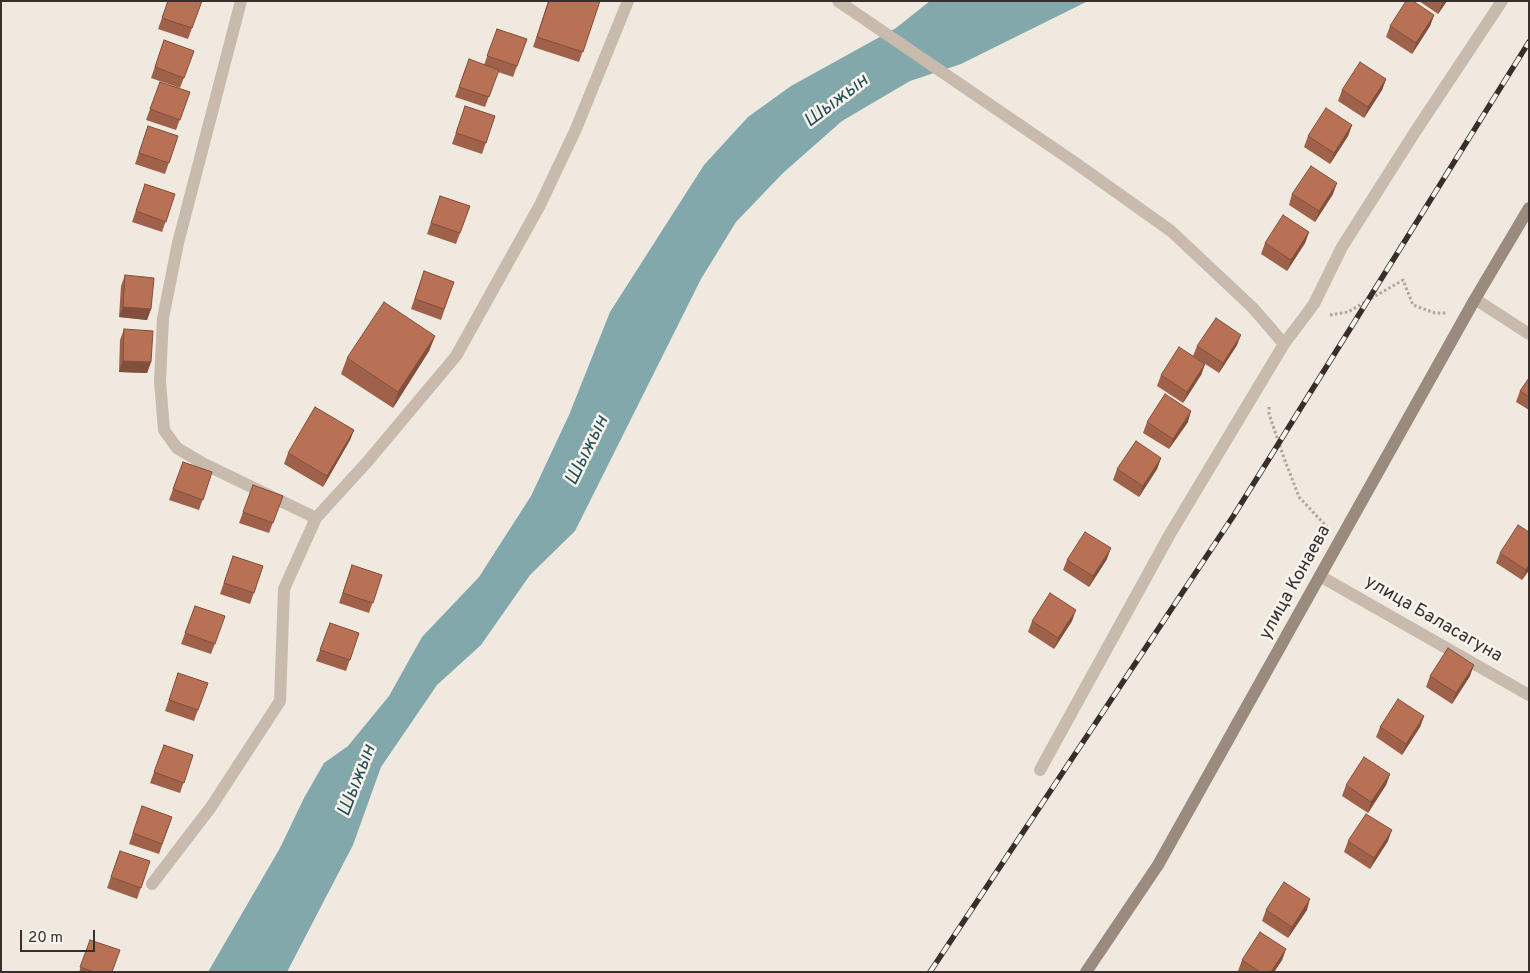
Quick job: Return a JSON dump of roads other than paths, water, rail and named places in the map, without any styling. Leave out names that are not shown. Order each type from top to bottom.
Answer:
[{"type":"street","points":[[241,1],[178,243],[163,318],[160,381],[164,430],[177,448],[204,464],[316,518]]},
{"type":"street","points":[[152,884],[211,807],[280,701],[284,589],[316,518],[368,462],[456,356],[544,196],[576,129],[628,1]]},
{"type":"street","points":[[838,1],[948,75],[1171,231],[1253,308],[1284,344]]},
{"type":"street","points":[[1040,770],[1170,534],[1284,344],[1314,304],[1342,247],[1415,132],[1502,1]]},
{"type":"street","name":"улица Конаева","points":[[1086,972],[1158,865],[1475,299],[1529,208]]},
{"type":"street","points":[[1475,299],[1529,334]]},
{"type":"street","name":"улица Баласагуна","points":[[1320,576],[1529,695]]},
{"type":"water","name":"Шыжын","points":[[930,1],[1088,1],[961,64],[910,81],[842,121],[783,173],[736,222],[701,279],[575,531],[530,575],[481,645],[437,685],[381,767],[353,845],[287,972],[208,972],[280,848],[304,798],[324,763],[348,746],[389,696],[422,637],[479,577],[531,496],[569,415],[610,312],[704,165],[748,117],[791,86],[896,28]]},
{"type":"railway","points":[[930,972],[1234,515],[1529,42]]}]
